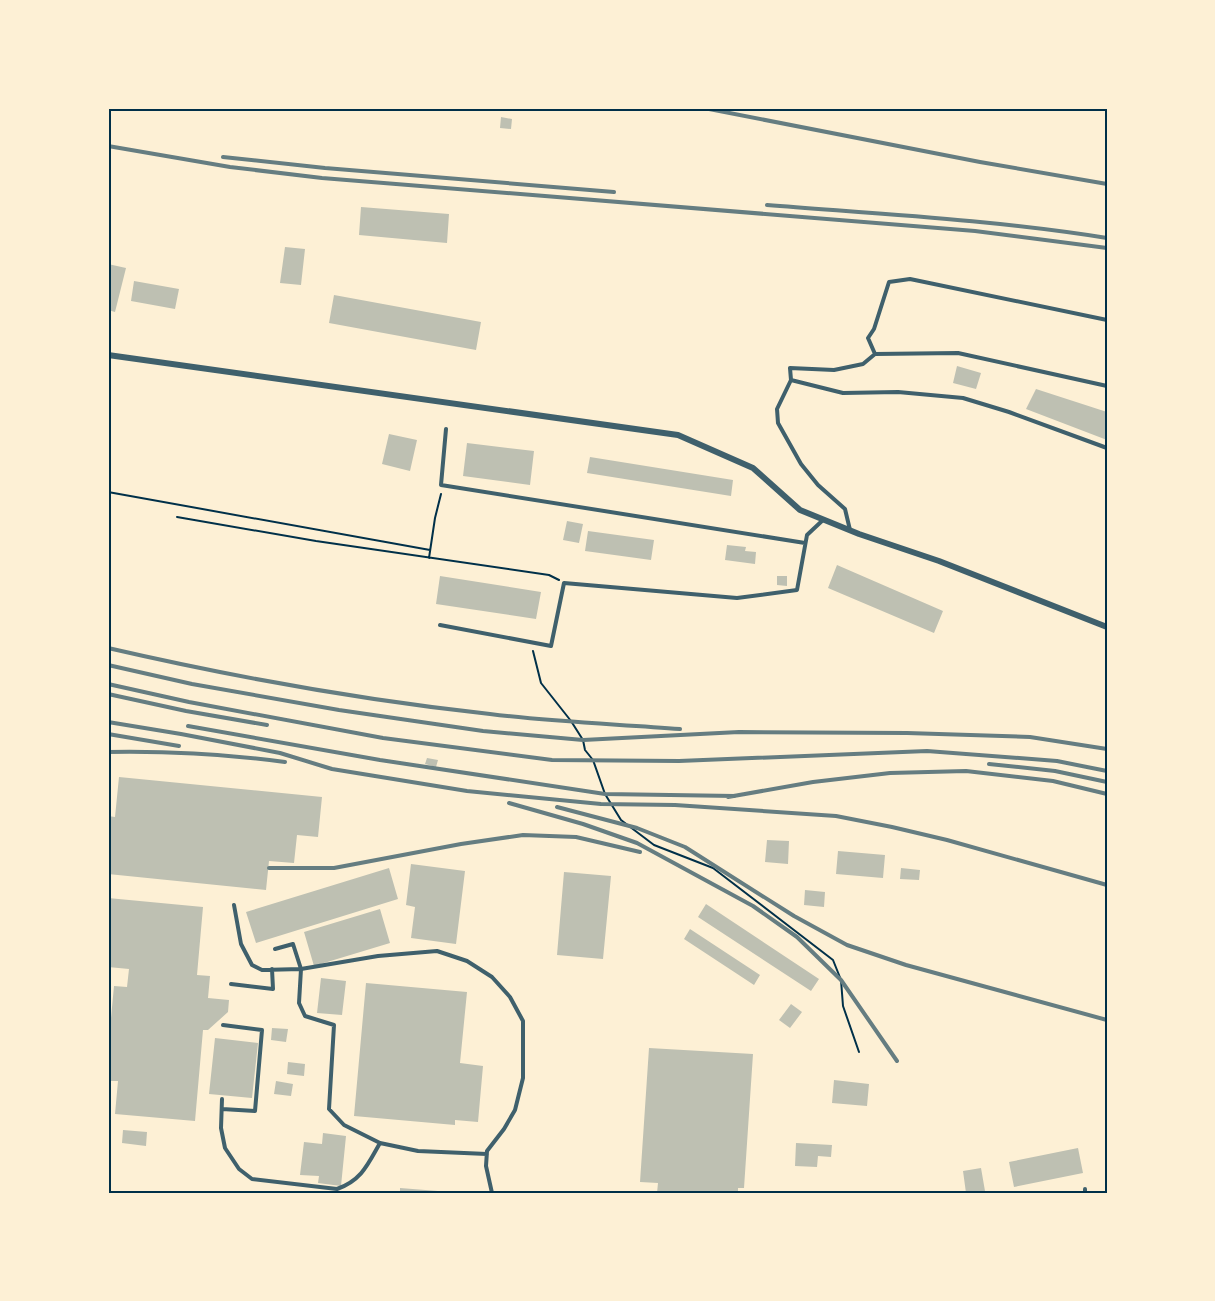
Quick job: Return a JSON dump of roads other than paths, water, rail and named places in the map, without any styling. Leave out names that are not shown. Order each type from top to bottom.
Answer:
[{"type":"street","points":[[108,355],[678,435],[753,468],[800,510],[939,561],[1107,627]]},
{"type":"lane","points":[[875,354],[868,338],[874,329],[889,282],[910,279],[1107,320]]},
{"type":"lane","points":[[850,530],[845,509],[818,485],[801,464],[778,423],[777,409],[791,380],[790,368],[834,370],[863,364],[875,354],[958,352],[1107,386]]},
{"type":"lane","points":[[791,380],[843,393],[898,392],[963,398],[1010,412],[1107,448]]},
{"type":"lane","points":[[446,429],[441,485],[805,543]]},
{"type":"lane","points":[[440,625],[551,646],[564,583],[737,598],[797,590],[807,535],[824,520]]},
{"type":"lane","points":[[234,905],[241,944],[252,965],[262,970],[301,969],[378,956],[436,951],[467,961],[492,977],[510,998],[523,1021],[523,1078],[515,1110],[487,1151],[486,1166],[492,1193]]},
{"type":"lane","points":[[275,949],[293,944],[301,969],[299,1003],[305,1016],[334,1025],[329,1109],[345,1125],[380,1143],[418,1151],[487,1154]]},
{"type":"lane","points":[[231,984],[273,989],[272,969]]},
{"type":"lane","points":[[222,1109],[255,1112],[262,1030],[223,1025]]},
{"type":"lane","points":[[222,1100],[221,1128],[225,1148],[239,1169],[252,1179],[337,1189],[347,1185],[363,1173],[380,1143]]},
{"type":"railway","points":[[704,108],[980,162],[1107,184]]},
{"type":"railway","points":[[108,146],[230,167],[322,178],[975,231],[1107,248]]},
{"type":"railway","points":[[223,157],[325,168],[614,192]]},
{"type":"railway","points":[[767,205],[980,222],[1107,238]]},
{"type":"railway","points":[[108,648],[250,678],[394,702],[537,719],[680,729]]},
{"type":"railway","points":[[108,665],[192,684],[339,710],[483,731],[583,740],[739,732],[907,733],[1030,737],[1107,749]]},
{"type":"railway","points":[[108,684],[189,702],[383,738],[552,760],[679,761],[927,751],[1057,761],[1107,771]]},
{"type":"railway","points":[[108,694],[267,725]]},
{"type":"railway","points":[[108,722],[280,753],[332,769],[467,791],[601,804],[675,805],[836,816],[947,840],[1107,885]]},
{"type":"railway","points":[[188,726],[380,760],[605,794],[735,796]]},
{"type":"railway","points":[[108,734],[179,746]]},
{"type":"railway","points":[[108,752],[196,754],[285,762]]},
{"type":"railway","points":[[989,764],[1055,771],[1107,782]]},
{"type":"railway","points":[[728,797],[813,782],[890,773],[966,771],[1053,781],[1107,794]]},
{"type":"railway","points":[[509,803],[583,824],[637,843],[753,906],[797,937],[841,980],[897,1061]]},
{"type":"railway","points":[[557,807],[637,828],[685,847],[794,916],[847,945],[906,965],[1107,1020]]},
{"type":"railway","points":[[269,868],[334,868],[523,835],[576,837],[640,852]]}]
